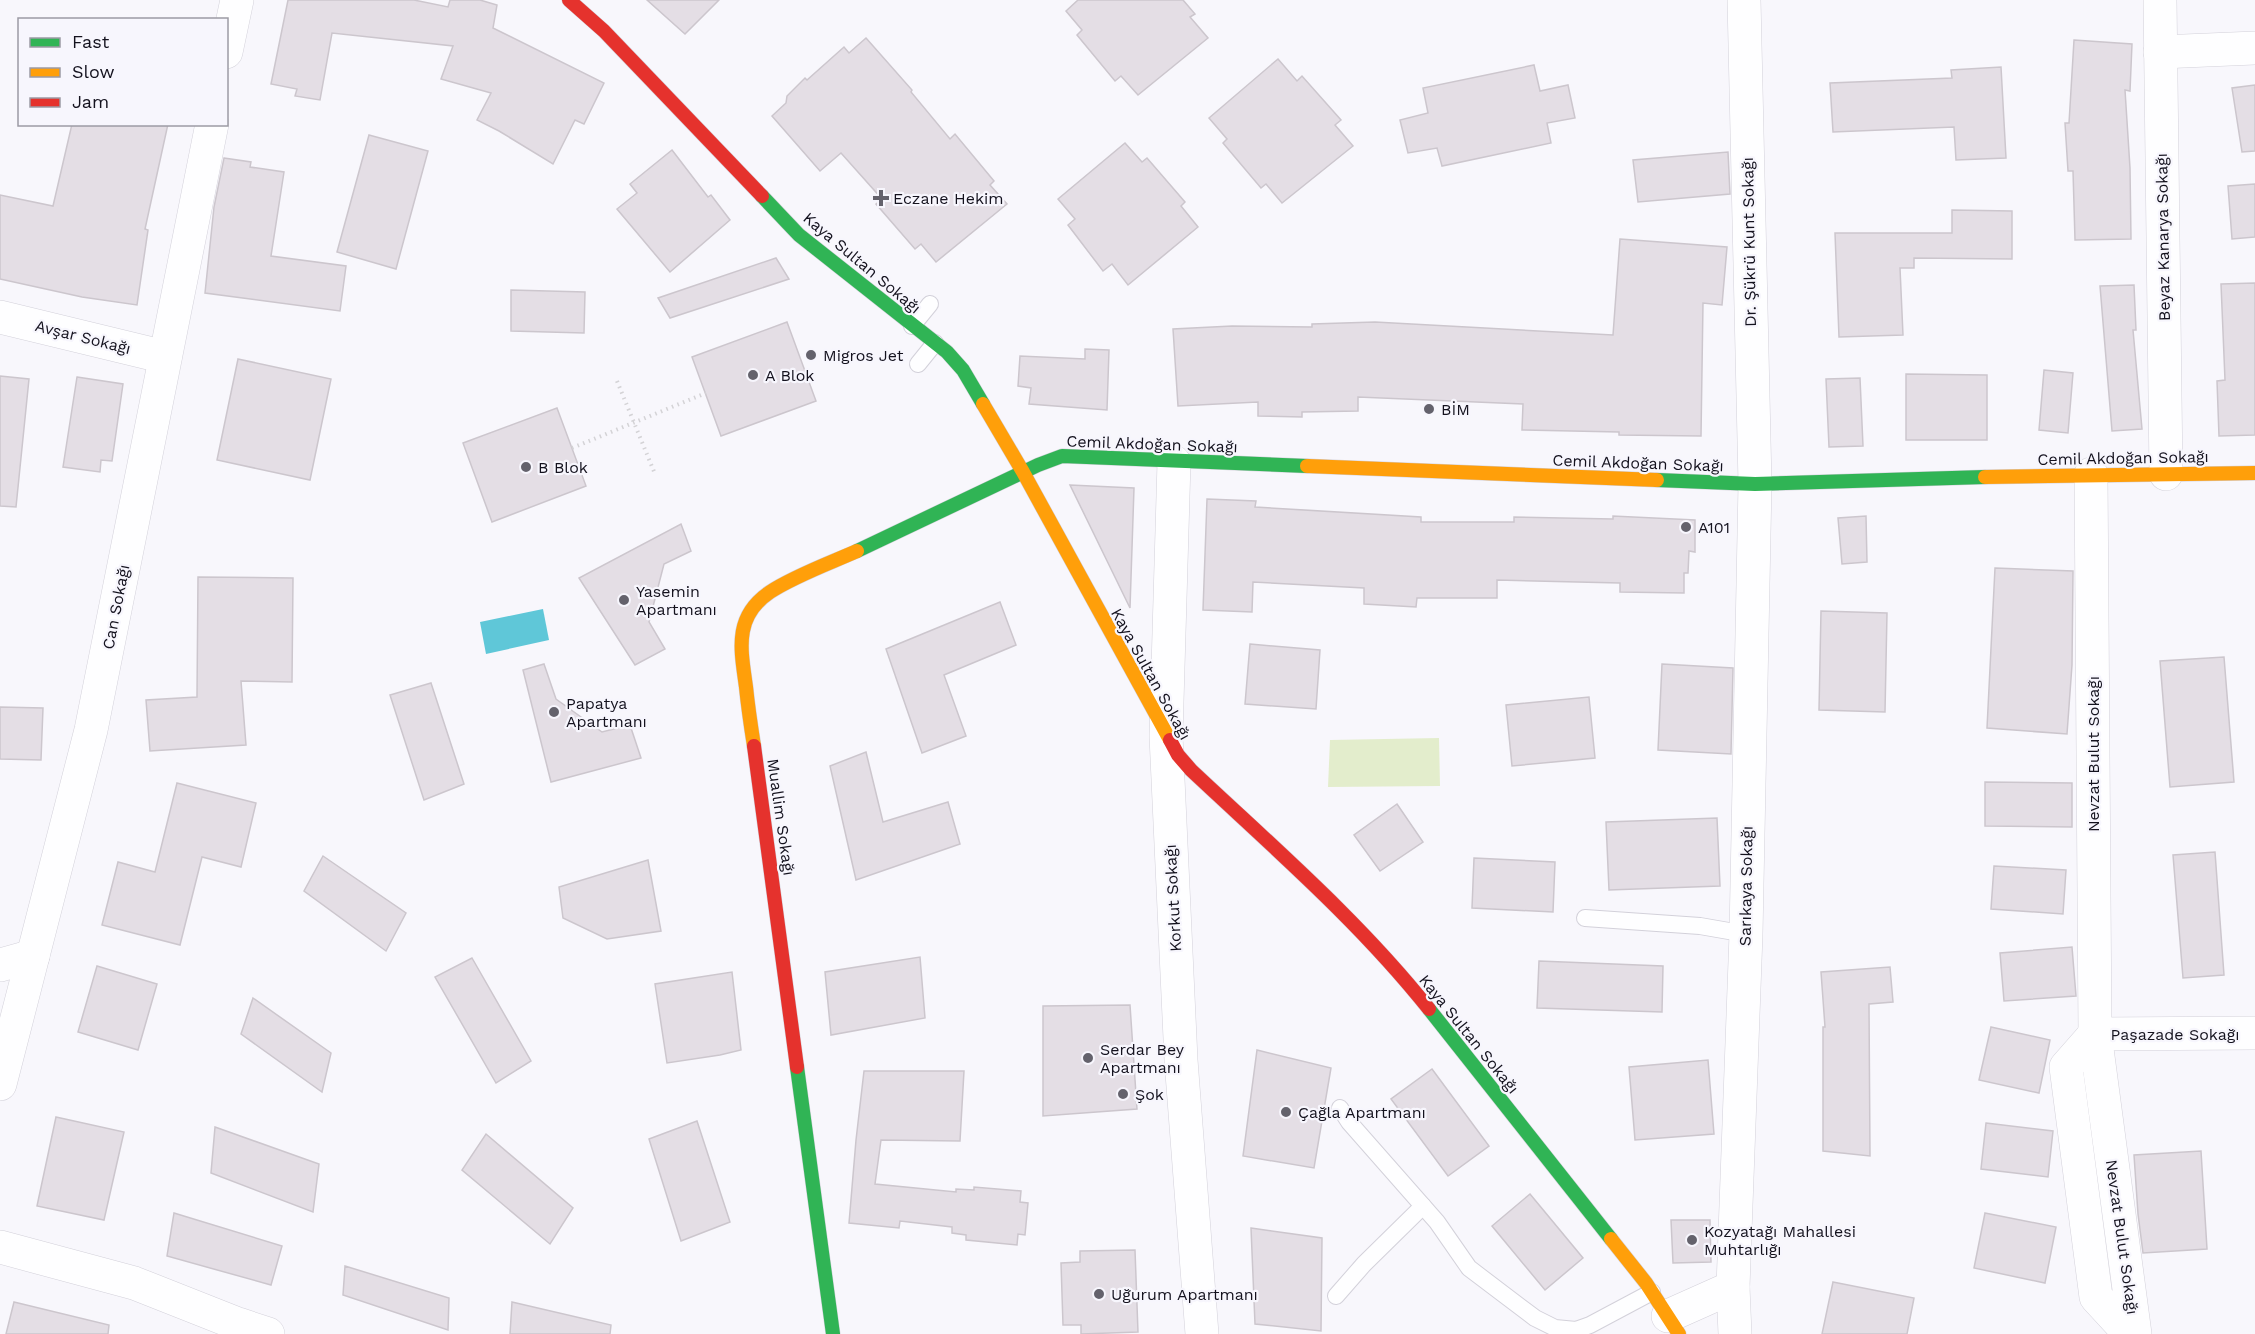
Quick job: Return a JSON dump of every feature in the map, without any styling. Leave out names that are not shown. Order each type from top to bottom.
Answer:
[{"type":"street","points":[[228,43],[237,0]]},
{"type":"street","name":"Kaya Sultan Sokağı","points":[[569,0],[604,31]]},
{"type":"street","name":"Kaya Sultan Sokağı","points":[[584,0],[604,31],[800,235],[935,343],[963,370],[1023,472],[1166,736],[1191,770],[1321,892],[1397,970],[1666,1314]]},
{"type":"street","name":"Dr. Şükrü Kunt Sokağı","points":[[1744,0],[1755,484]]},
{"type":"street","name":"Beyaz Kanarya Sokağı","points":[[2160,0],[2166,474]]},
{"type":"street","points":[[2160,52],[2255,48]]},
{"type":"street","name":"Can Sokağı","points":[[0,1084],[91,730],[212,126]]},
{"type":"street","name":"Avşar Sokağı","points":[[0,317],[165,357]]},
{"type":"street","name":"Cemil Akdoğan Sokağı","points":[[1023,472],[1051,459],[1070,456],[1755,484],[2091,474],[2255,473]]},
{"type":"street","name":"Korkut Sokağı","points":[[1174,462],[1166,736],[1181,1060],[1202,1334]]},
{"type":"street","name":"Muallim Sokağı","points":[[833,1334],[741,653],[743,624],[752,608],[772,591],[1023,472]]},
{"type":"street","name":"Nevzat Bulut Sokağı","points":[[2091,474],[2095,1034],[2135,1334]]},
{"type":"street","name":"Sarıkaya Sokağı","points":[[1735,1334],[1733,1287],[1746,934],[1755,484]]},
{"type":"street","points":[[0,965],[33,956]]},
{"type":"street","name":"Paşazade Sokağı","points":[[2095,1034],[2255,1033]]},
{"type":"street","name":"Nevzat Bulut Sokağı","points":[[2095,1034],[2066,1067],[2096,1297],[2130,1334]]},
{"type":"street","points":[[0,1247],[134,1283],[268,1334]]},
{"type":"street","points":[[1666,1314],[1733,1287]]},
{"type":"lane","points":[[912,326],[930,304]]},
{"type":"lane","points":[[918,364],[935,343]]},
{"type":"lane","points":[[1585,918],[1700,926],[1746,934]]},
{"type":"lane","points":[[1340,1108],[1349,1122],[1437,1222],[1469,1268],[1535,1318],[1555,1328],[1576,1330],[1590,1325],[1666,1314]]},
{"type":"lane","points":[[1336,1296],[1364,1264],[1423,1206]]},
{"type":"path","points":[[617,381],[655,474]]},
{"type":"path","points":[[572,448],[706,393]]},
{"type":"green space","points":[[1439,738],[1440,786],[1328,787],[1330,740]]},
{"type":"water","points":[[543,609],[549,640],[486,654],[480,622]]},
{"type":"building","points":[[288,0],[414,0],[448,7],[450,0],[480,0],[497,5],[493,28],[604,83],[584,124],[575,120],[553,164],[477,120],[491,93],[441,79],[453,46],[332,33],[320,100],[295,96],[297,89],[271,84]]},
{"type":"building","points":[[647,0],[719,0],[685,34]]},
{"type":"building","points":[[1078,0],[1183,0],[1195,14],[1190,17],[1208,38],[1138,95],[1121,76],[1115,81],[1077,35],[1082,30],[1066,11]]},
{"type":"building","points":[[866,38],[912,90],[911,92],[950,139],[955,134],[994,181],[990,185],[1007,204],[936,262],[921,244],[915,249],[876,204],[882,199],[841,153],[820,171],[772,116],[786,103],[787,96],[805,78],[807,80],[844,47],[849,53]]},
{"type":"building","points":[[2074,40],[2132,44],[2130,91],[2125,90],[2130,168],[2131,239],[2075,240],[2073,171],[2068,171],[2065,123],[2069,123]]},
{"type":"building","points":[[1278,59],[1297,81],[1302,76],[1341,120],[1335,125],[1353,146],[1282,203],[1266,184],[1261,188],[1223,143],[1227,139],[1209,118]]},
{"type":"building","points":[[1534,65],[1540,91],[1568,85],[1575,118],[1547,123],[1551,143],[1442,166],[1437,148],[1408,153],[1400,120],[1428,113],[1423,88]]},
{"type":"building","points":[[2001,67],[2006,158],[1956,160],[1954,127],[1833,132],[1830,83],[1952,78],[1951,70]]},
{"type":"building","points":[[2255,85],[2255,151],[2242,152],[2232,88]]},
{"type":"building","points":[[72,126],[168,126],[145,229],[148,230],[137,305],[82,297],[0,279],[0,195],[53,206]]},
{"type":"building","points":[[369,135],[428,151],[396,269],[337,252]]},
{"type":"building","points":[[1125,143],[1142,162],[1147,158],[1185,202],[1181,206],[1198,227],[1128,285],[1112,264],[1103,271],[1068,225],[1075,219],[1058,199]]},
{"type":"building","points":[[672,150],[708,197],[711,195],[730,220],[670,272],[617,209],[637,193],[630,184]]},
{"type":"building","points":[[1728,152],[1730,194],[1638,202],[1633,160]]},
{"type":"building","points":[[224,158],[251,162],[250,167],[284,172],[271,256],[346,266],[340,311],[205,293],[214,207]]},
{"type":"building","points":[[2255,184],[2255,237],[2232,239],[2228,186]]},
{"type":"building","points":[[1952,210],[2012,211],[2012,259],[1914,258],[1914,268],[1900,268],[1903,335],[1839,337],[1835,233],[1952,233]]},
{"type":"building","points":[[1620,239],[1727,247],[1722,305],[1703,303],[1701,436],[1522,430],[1523,404],[1358,397],[1358,411],[1302,412],[1302,417],[1258,416],[1258,402],[1178,406],[1173,329],[1232,326],[1312,327],[1312,324],[1375,322],[1613,335]]},
{"type":"building","points":[[776,258],[789,279],[670,318],[658,298]]},
{"type":"building","points":[[2255,283],[2255,435],[2219,436],[2217,381],[2225,380],[2221,284]]},
{"type":"building","points":[[2134,285],[2136,330],[2133,330],[2142,429],[2112,431],[2100,286]]},
{"type":"building","points":[[511,290],[585,292],[584,333],[511,331]]},
{"type":"building","name":"A Blok","points":[[787,322],[816,401],[721,436],[692,357]]},
{"type":"building","points":[[1085,349],[1109,350],[1107,410],[1029,404],[1031,388],[1018,386],[1020,356],[1085,359]]},
{"type":"building","points":[[238,359],[331,379],[310,480],[217,460]]},
{"type":"building","points":[[2044,370],[2073,373],[2068,433],[2039,430]]},
{"type":"building","points":[[1906,374],[1987,375],[1987,440],[1906,440]]},
{"type":"building","points":[[0,376],[29,379],[16,507],[0,506]]},
{"type":"building","points":[[77,377],[123,384],[112,461],[101,460],[100,472],[63,467]]},
{"type":"building","points":[[1860,378],[1863,446],[1829,447],[1826,379]]},
{"type":"building","name":"B Blok","points":[[557,408],[586,486],[492,522],[463,443]]},
{"type":"building","points":[[1070,485],[1134,488],[1130,608]]},
{"type":"building","points":[[1207,499],[1256,501],[1255,507],[1421,517],[1421,522],[1514,522],[1514,517],[1613,519],[1613,516],[1695,520],[1695,552],[1689,551],[1688,573],[1684,573],[1684,593],[1620,592],[1620,583],[1497,580],[1497,598],[1417,598],[1416,607],[1364,604],[1364,588],[1253,582],[1252,612],[1203,610]]},
{"type":"building","points":[[1866,516],[1867,562],[1842,564],[1838,518]]},
{"type":"building","name":"Yasemin Apartmanı","points":[[681,524],[691,551],[664,564],[649,622],[665,649],[635,665],[579,578]]},
{"type":"building","points":[[1995,568],[2073,571],[2072,665],[2067,734],[1987,728]]},
{"type":"building","points":[[198,577],[293,578],[292,682],[241,681],[246,745],[150,751],[146,700],[197,697]]},
{"type":"building","points":[[1000,602],[1016,645],[944,675],[966,736],[922,753],[886,649]]},
{"type":"building","points":[[1821,611],[1887,613],[1885,712],[1819,710]]},
{"type":"building","points":[[1250,644],[1320,650],[1316,709],[1245,704]]},
{"type":"building","points":[[2224,657],[2234,782],[2170,787],[2160,661]]},
{"type":"building","name":"Papatya Apartmanı","points":[[544,664],[556,699],[602,732],[630,725],[641,758],[551,782],[523,670]]},
{"type":"building","points":[[1662,664],[1733,668],[1731,754],[1658,750]]},
{"type":"building","points":[[431,683],[464,784],[424,800],[390,695]]},
{"type":"building","points":[[1589,697],[1595,758],[1512,766],[1506,705]]},
{"type":"building","points":[[0,707],[43,708],[41,760],[0,759]]},
{"type":"building","points":[[866,752],[883,822],[948,802],[960,844],[856,880],[830,766]]},
{"type":"building","points":[[1985,782],[2072,783],[2072,827],[1985,826]]},
{"type":"building","points":[[177,783],[256,803],[241,867],[202,857],[180,945],[102,925],[118,862],[155,872]]},
{"type":"building","points":[[1397,804],[1423,842],[1380,871],[1354,835]]},
{"type":"building","points":[[1717,818],[1720,886],[1609,890],[1606,822]]},
{"type":"building","points":[[2215,852],[2224,975],[2183,978],[2173,855]]},
{"type":"building","points":[[323,856],[406,913],[386,951],[304,891]]},
{"type":"building","points":[[1474,858],[1555,862],[1553,912],[1472,908]]},
{"type":"building","points":[[648,860],[661,931],[607,939],[563,918],[559,887]]},
{"type":"building","points":[[1994,866],[2066,870],[2063,914],[1991,909]]},
{"type":"building","points":[[2072,947],[2076,996],[2004,1001],[2000,953]]},
{"type":"building","points":[[920,957],[925,1018],[831,1035],[825,972]]},
{"type":"building","points":[[472,958],[531,1061],[496,1083],[435,977]]},
{"type":"building","points":[[1539,961],[1663,966],[1662,1012],[1537,1008]]},
{"type":"building","points":[[97,966],[157,984],[138,1050],[78,1032]]},
{"type":"building","points":[[1890,967],[1893,1002],[1869,1004],[1870,1156],[1823,1151],[1823,1027],[1825,1027],[1821,972]]},
{"type":"building","points":[[732,972],[741,1050],[667,1063],[655,984]]},
{"type":"building","points":[[253,998],[331,1053],[322,1092],[241,1034]]},
{"type":"building","name":"Serdar Bey Apartmanı","points":[[1130,1005],[1137,1109],[1043,1116],[1043,1006]]},
{"type":"building","points":[[1991,1027],[2050,1040],[2039,1093],[1979,1080]]},
{"type":"building","name":"Çağla Apartmanı","points":[[1257,1050],[1331,1068],[1314,1168],[1243,1156]]},
{"type":"building","points":[[1708,1060],[1714,1134],[1635,1140],[1629,1067]]},
{"type":"building","points":[[1432,1069],[1489,1146],[1448,1176],[1391,1099]]},
{"type":"building","points":[[864,1071],[964,1071],[960,1141],[881,1140],[875,1184],[956,1192],[956,1189],[974,1190],[974,1187],[1021,1191],[1020,1202],[1028,1203],[1025,1235],[1018,1234],[1017,1245],[966,1240],[966,1235],[952,1233],[952,1227],[900,1221],[899,1228],[849,1223]]},
{"type":"building","points":[[56,1117],[124,1132],[104,1220],[37,1206]]},
{"type":"building","points":[[697,1121],[730,1222],[681,1241],[649,1139]]},
{"type":"building","points":[[1986,1123],[2053,1131],[2048,1177],[1981,1169]]},
{"type":"building","points":[[215,1127],[319,1164],[313,1212],[211,1173]]},
{"type":"building","points":[[486,1134],[573,1208],[550,1244],[462,1170]]},
{"type":"building","points":[[2201,1151],[2207,1249],[2143,1253],[2134,1155]]},
{"type":"building","points":[[1530,1194],[1583,1258],[1545,1290],[1492,1226]]},
{"type":"building","points":[[174,1213],[282,1246],[271,1285],[167,1256]]},
{"type":"building","points":[[1985,1213],[2056,1227],[2045,1283],[1974,1268]]},
{"type":"building","points":[[1671,1220],[1710,1220],[1711,1262],[1673,1263]]},
{"type":"building","points":[[1251,1228],[1322,1238],[1321,1331],[1255,1324]]},
{"type":"building","name":"Uğurum Apartmanı","points":[[1135,1250],[1138,1332],[1081,1334],[1081,1325],[1063,1325],[1061,1263],[1080,1262],[1080,1251]]},
{"type":"building","points":[[345,1266],[449,1298],[448,1330],[343,1295]]},
{"type":"building","points":[[1833,1282],[1914,1298],[1907,1334],[1822,1334]]},
{"type":"building","points":[[14,1302],[109,1325],[108,1334],[6,1334]]},
{"type":"building","points":[[512,1302],[611,1325],[610,1334],[510,1334]]},
{"type":"traffic: fast","points":[[762,196],[799,235],[947,352],[963,370],[983,404]]},
{"type":"traffic: fast","points":[[857,551],[1038,465],[1062,456],[1307,466]]},
{"type":"traffic: fast","points":[[1657,480],[1755,484],[1985,477]]},
{"type":"traffic: fast","points":[[1429,1009],[1611,1239]]},
{"type":"traffic: fast","points":[[797,1067],[833,1334]]},
{"type":"traffic: slow","points":[[983,404],[1023,472],[1170,740]]},
{"type":"traffic: slow","points":[[1307,466],[1657,480]]},
{"type":"traffic: slow","points":[[1985,477],[2255,473]]},
{"type":"traffic: slow","points":[[754,746],[742,647],[742,635],[750,612],[758,602],[780,586],[857,551]]},
{"type":"traffic: slow","points":[[1611,1239],[1646,1283],[1679,1334]]},
{"type":"traffic: jam","points":[[569,0],[604,31],[762,196]]},
{"type":"traffic: jam","points":[[1170,740],[1178,755],[1191,770],[1345,915],[1429,1009]]},
{"type":"traffic: jam","points":[[754,746],[797,1067]]},
{"type":"place","name":"Eczane Hekim","points":[[881,198]]},
{"type":"place","name":"Migros Jet","points":[[811,355]]},
{"type":"place","name":"A Blok","points":[[753,375]]},
{"type":"place","name":"BİM","points":[[1429,409]]},
{"type":"place","name":"B Blok","points":[[526,467]]},
{"type":"place","name":"A101","points":[[1686,527]]},
{"type":"place","name":"Yasemin Apartmanı","points":[[624,600]]},
{"type":"place","name":"Papatya Apartmanı","points":[[554,712]]},
{"type":"place","name":"Serdar Bey Apartmanı","points":[[1088,1058]]},
{"type":"place","name":"Şok","points":[[1123,1094]]},
{"type":"place","name":"Çağla Apartmanı","points":[[1286,1112]]},
{"type":"place","name":"Kozyatağı Mahallesi Muhtarlığı","points":[[1692,1240]]},
{"type":"place","name":"Uğurum Apartmanı","points":[[1099,1294]]}]
